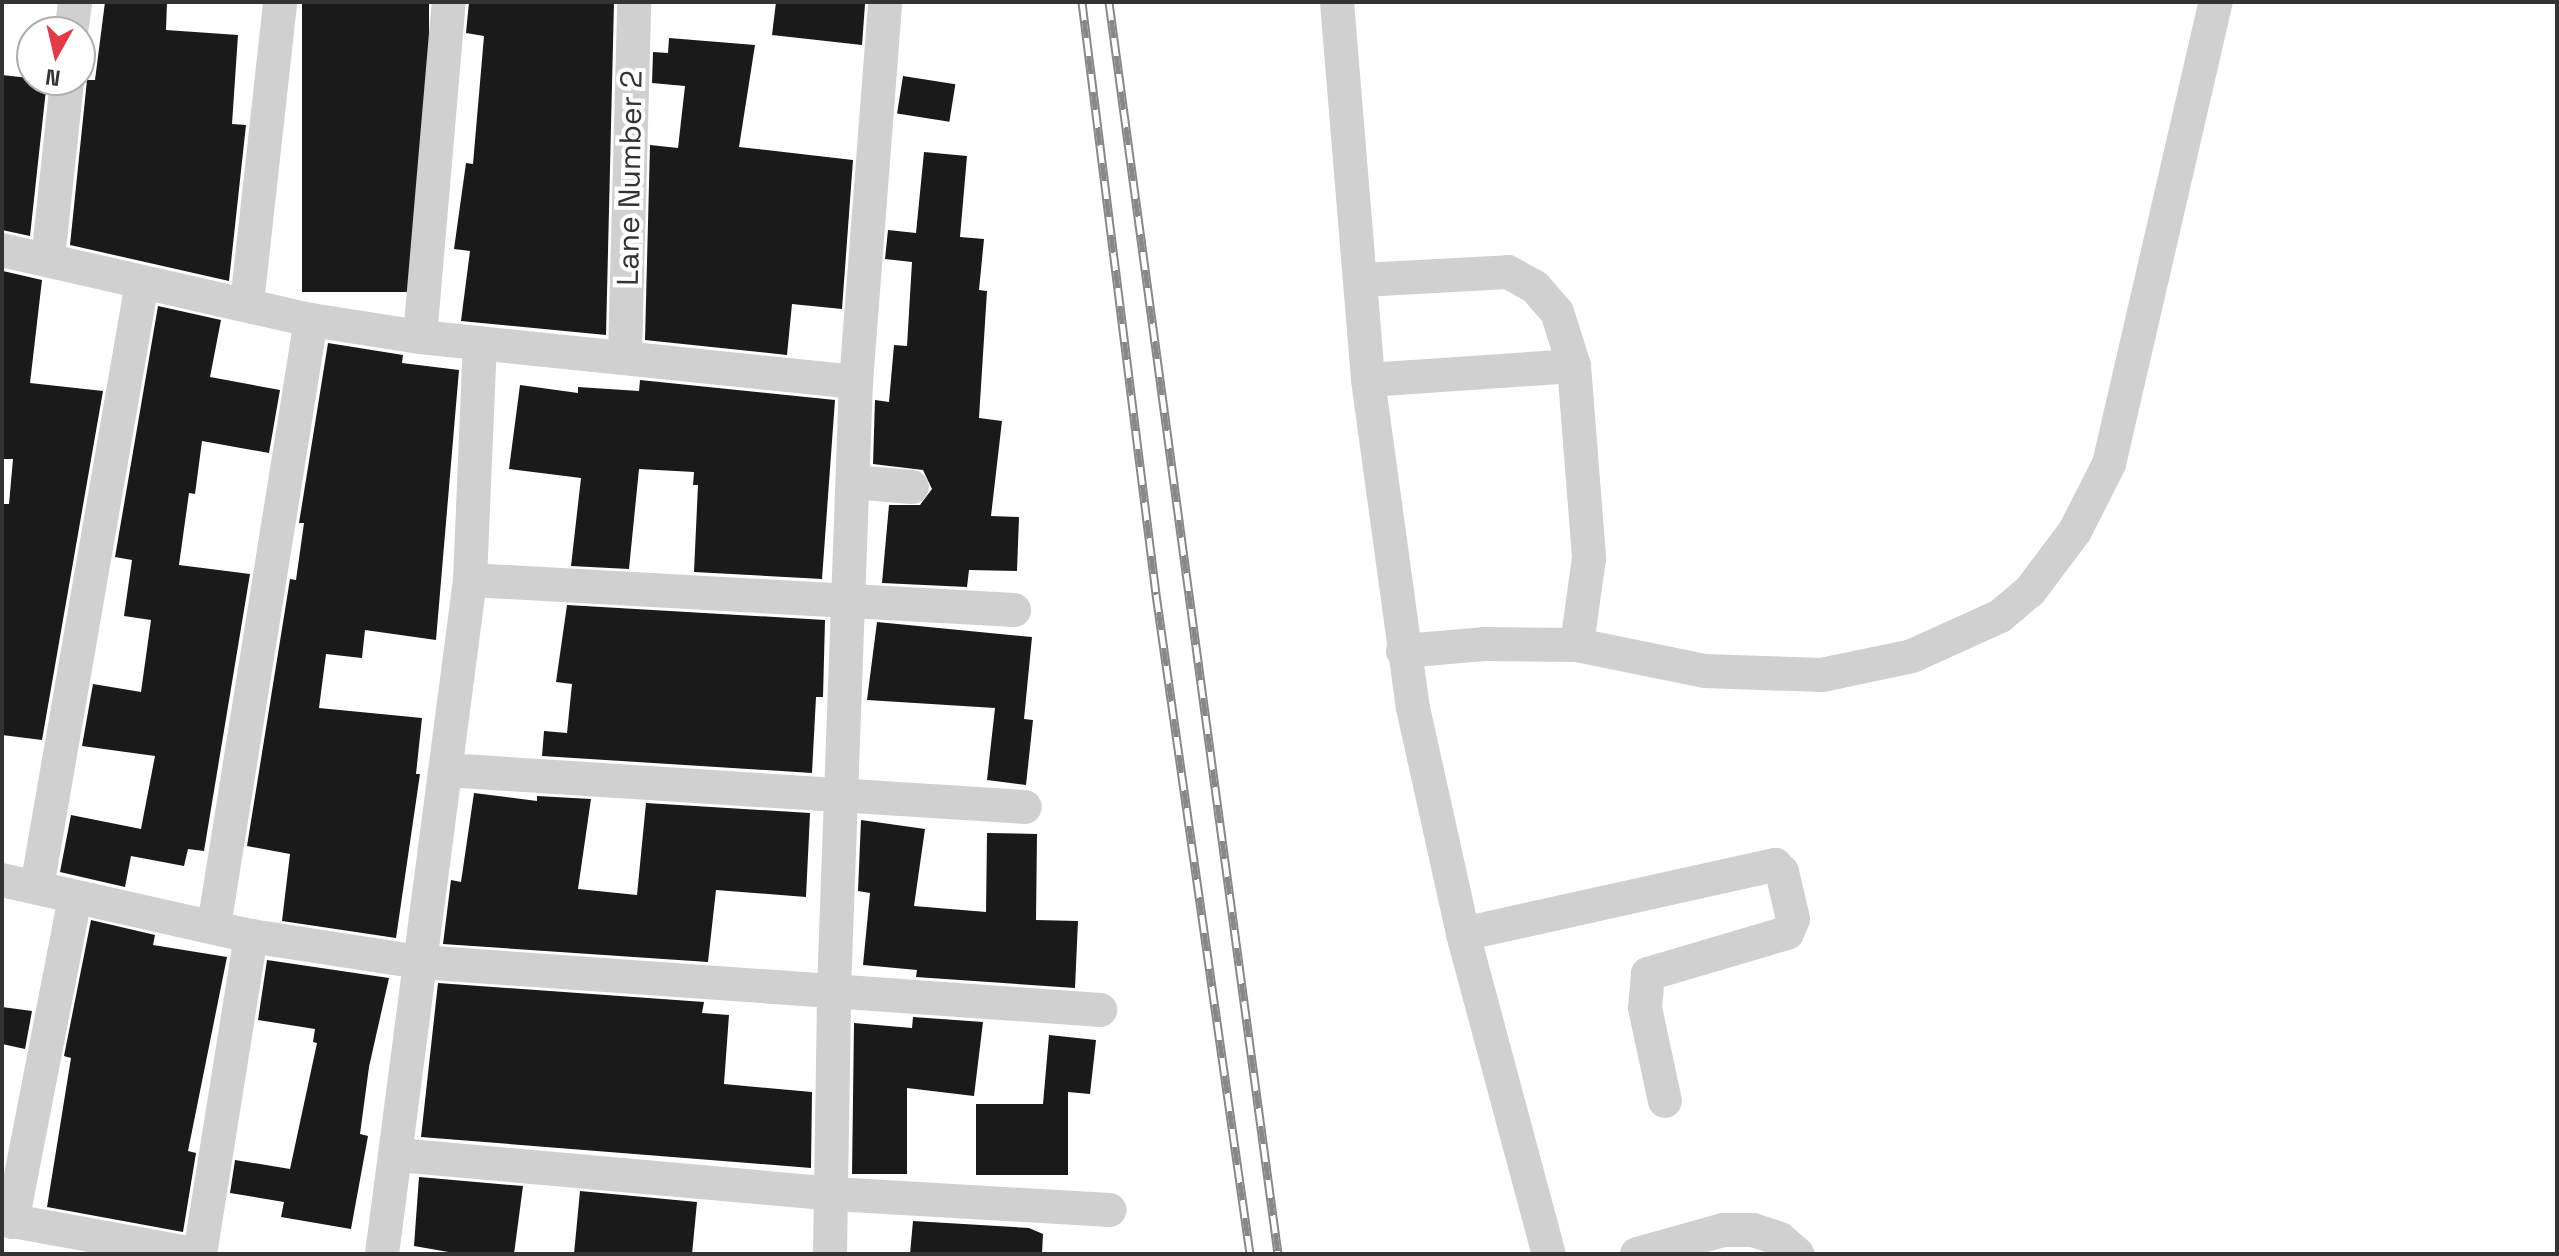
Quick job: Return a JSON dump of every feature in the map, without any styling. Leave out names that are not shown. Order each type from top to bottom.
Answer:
[{"type":"street","points":[[247,303],[280,2]]},
{"type":"street","points":[[420,337],[449,2]]},
{"type":"street","name":"Lane Number 2","points":[[625,355],[634,2]]},
{"type":"street","points":[[830,1254],[834,990],[844,796],[856,382],[885,2]]},
{"type":"street","points":[[1337,2],[1368,380],[1403,651],[1463,934],[1549,1254]]},
{"type":"street","points":[[1403,651],[1484,644],[1577,645],[1705,671],[1822,675],[1912,656],[2000,616],[2030,591],[2075,531],[2109,464],[2216,2]]},
{"type":"street","points":[[48,259],[65,96]]},
{"type":"street","points":[[2,250],[142,283],[247,303],[311,320],[420,337],[625,355],[856,382]]},
{"type":"street","points":[[1362,280],[1508,272],[1535,287],[1557,312],[1574,366],[1589,558],[1577,645]]},
{"type":"street","points":[[37,887],[142,283]]},
{"type":"street","points":[[214,926],[311,320]]},
{"type":"street","points":[[382,1254],[398,1155],[419,962],[470,580],[480,343]]},
{"type":"street","points":[[1368,380],[1574,366]]},
{"type":"street","points":[[853,482],[912,487]]},
{"type":"street","points":[[470,580],[1014,610]]},
{"type":"street","points":[[446,770],[1025,807]]},
{"type":"street","points":[[1463,934],[1775,865],[1782,872],[1793,919],[1787,933],[1648,974],[1645,1008],[1665,1101]]},
{"type":"street","points":[[2,880],[251,936],[419,962],[1100,1010]]},
{"type":"street","points":[[75,897],[7,1220],[197,1254],[251,936]]},
{"type":"street","points":[[398,1155],[833,1194],[1110,1210]]},
{"type":"street","points":[[1637,1254],[1687,1237],[1753,1230],[1780,1239],[1797,1254]]},
{"type":"building","points":[[105,2],[167,2],[166,30],[238,35],[232,124],[246,125],[229,281],[70,245],[85,96],[96,96]]},
{"type":"building","points":[[302,2],[429,2],[429,292],[302,292]]},
{"type":"building","points":[[469,2],[614,2],[606,335],[461,321],[470,251],[454,249],[466,163],[473,164],[484,36],[466,33]]},
{"type":"building","points":[[776,2],[865,4],[862,45],[772,35]]},
{"type":"building","points":[[669,38],[755,45],[739,147],[853,160],[842,309],[792,304],[787,355],[645,340],[650,145],[678,148],[685,86],[652,83],[653,52],[668,53]]},
{"type":"building","points":[[2,75],[16,77],[16,96],[45,96],[30,236],[2,230]]},
{"type":"building","points":[[903,76],[955,84],[949,122],[897,114]]},
{"type":"building","points":[[924,152],[967,156],[960,237],[984,239],[979,290],[987,291],[979,418],[1002,421],[991,516],[1019,517],[1017,571],[969,570],[967,587],[882,583],[889,505],[920,505],[932,489],[923,470],[873,464],[875,400],[889,402],[894,345],[907,346],[912,262],[885,259],[888,230],[916,233]]},
{"type":"building","points":[[3,271],[42,280],[30,383],[103,391],[42,740],[2,735],[2,504],[9,504],[13,459],[2,459]]},
{"type":"building","points":[[158,306],[221,320],[210,377],[280,390],[269,453],[202,441],[195,494],[189,493],[179,565],[250,574],[204,851],[188,849],[184,866],[131,856],[125,887],[60,872],[71,815],[141,829],[155,756],[82,746],[93,684],[141,692],[151,620],[124,616],[132,560],[115,557]]},
{"type":"building","points":[[328,343],[403,355],[402,363],[459,370],[436,640],[365,630],[362,658],[326,654],[319,708],[422,718],[416,774],[420,774],[396,938],[282,921],[290,854],[247,846],[290,579],[296,580],[304,523],[299,523]]},
{"type":"building","points":[[640,380],[835,400],[822,579],[694,572],[698,485],[693,485],[694,472],[639,469],[629,569],[571,566],[581,478],[509,469],[520,385],[578,393],[578,387],[639,391]]},
{"type":"building","points":[[567,605],[825,620],[823,697],[816,697],[812,773],[542,756],[544,731],[567,733],[572,684],[556,682]]},
{"type":"building","points":[[877,622],[1032,637],[1024,719],[1033,720],[1026,785],[987,780],[995,708],[867,700]]},
{"type":"building","points":[[474,793],[537,801],[537,796],[591,799],[578,889],[637,895],[646,803],[810,813],[806,897],[716,890],[708,962],[443,944],[451,880],[461,882]]},
{"type":"building","points":[[861,820],[925,829],[914,906],[986,912],[987,833],[1037,834],[1036,920],[1078,921],[1075,988],[916,977],[917,970],[863,965],[870,893],[858,891]]},
{"type":"building","points":[[91,920],[155,935],[153,945],[227,957],[188,1151],[196,1153],[183,1232],[47,1207],[71,1058],[64,1056]]},
{"type":"building","points":[[267,960],[389,978],[369,1067],[360,1134],[368,1136],[351,1229],[281,1217],[284,1202],[230,1193],[235,1160],[290,1169],[317,1043],[313,1042],[315,1029],[258,1020]]},
{"type":"building","points":[[438,983],[704,1002],[702,1013],[729,1015],[724,1084],[812,1092],[811,1168],[421,1137]]},
{"type":"building","points":[[2,1007],[32,1011],[25,1049],[2,1044]]},
{"type":"building","points":[[913,1017],[983,1022],[974,1096],[907,1088],[907,1174],[852,1174],[854,1023],[912,1028]]},
{"type":"building","points":[[1049,1035],[1096,1040],[1090,1094],[1068,1092],[1068,1175],[976,1175],[976,1104],[1043,1104]]},
{"type":"building","points":[[419,1177],[523,1186],[514,1254],[460,1254],[414,1246]]},
{"type":"building","points":[[580,1191],[697,1202],[692,1254],[574,1254]]},
{"type":"building","points":[[913,1221],[1029,1228],[1043,1234],[1042,1254],[910,1254]]},
{"type":"railway","points":[[1082,2],[1156,594],[1250,1254]]},
{"type":"railway","points":[[1109,2],[1278,1254]]}]
